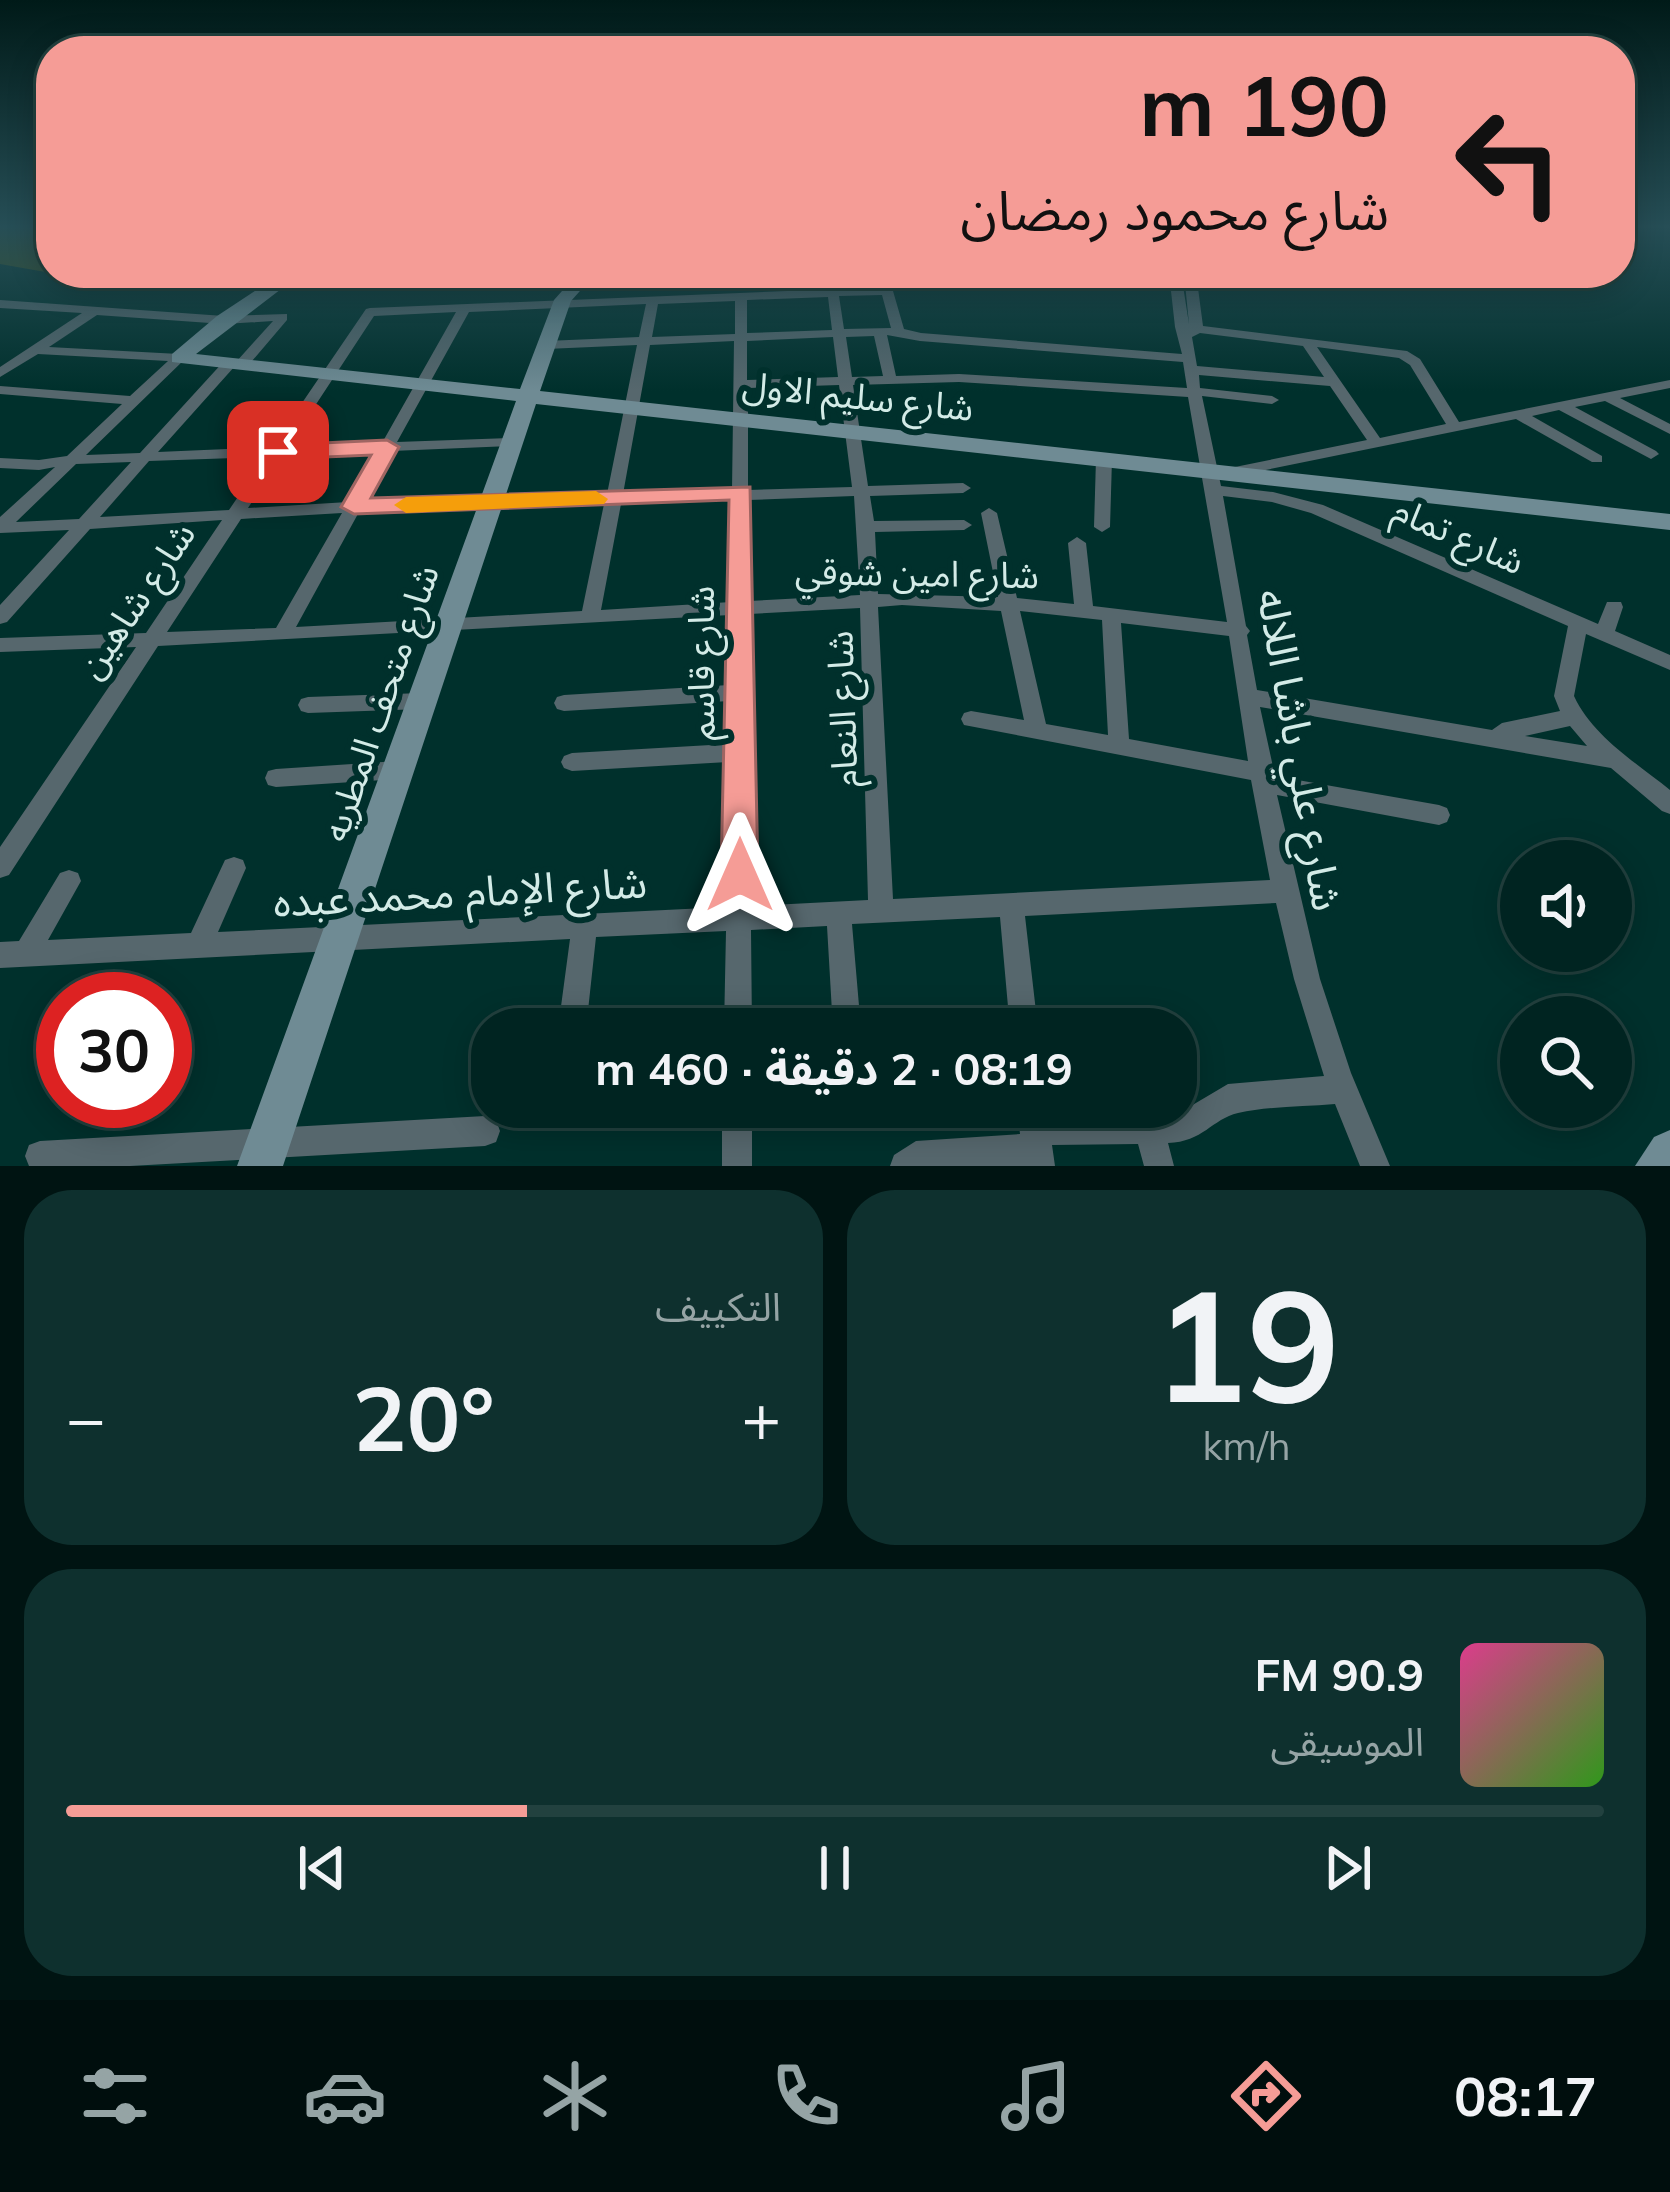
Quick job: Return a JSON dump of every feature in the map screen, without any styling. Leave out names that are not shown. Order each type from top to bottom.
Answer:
[{"type":"street","points":[[2,524],[179,358],[271,288]]},
{"type":"street","name":"شارع متحف المطريه","points":[[264,1154],[546,345],[563,301],[574,288]]},
{"type":"street","name":"شارع علي باشا اللاله","points":[[1181,288],[1191,358],[1219,478],[1251,697],[1304,982],[1339,1089],[1375,1166]]},
{"type":"street","name":"شارع علي باشا اللاله","points":[[1185,298],[1187,288]]},
{"type":"street","points":[[282,635],[466,306],[887,291],[898,332]]},
{"type":"street","name":"شارع النعام","points":[[832,293],[866,526],[872,601],[881,910]]},
{"type":"street","name":"شارع قاسم","points":[[738,1008],[742,297]]},
{"type":"street","points":[[591,614],[653,299]]},
{"type":"street","points":[[0,304],[224,320],[283,317],[0,617]]},
{"type":"street","name":"شارع شاهين","points":[[0,867],[370,312],[466,306]]},
{"type":"street","points":[[0,373],[94,311]]},
{"type":"street","points":[[880,332],[890,379]]},
{"type":"street","points":[[546,345],[898,332],[1191,358],[1334,382]]},
{"type":"street","points":[[1306,341],[1374,440]]},
{"type":"street","points":[[744,384],[957,372],[1036,382],[1306,341],[1409,357],[1454,425]]},
{"type":"street","name":"شارع سليم الاول","points":[[37,350],[179,358],[1104,459],[1219,478],[1319,482],[1670,521]]},
{"type":"street","points":[[1191,358],[1272,400]]},
{"type":"street","points":[[1033,363],[1036,382]]},
{"type":"street","points":[[1219,478],[1374,440],[1670,384]]},
{"type":"street","points":[[0,390],[135,401]]},
{"type":"street","points":[[1606,396],[1670,430]]},
{"type":"street","points":[[1559,405],[1651,454]]},
{"type":"street","points":[[1516,413],[1597,459]]},
{"type":"street","points":[[0,463],[513,442]]},
{"type":"street","points":[[1102,527],[1104,459]]},
{"type":"street","name":"شارع تمام","points":[[1219,478],[1317,508],[1670,663]]},
{"type":"street","points":[[1317,508],[1324,498],[1319,482]]},
{"type":"street","points":[[2,524],[741,492],[963,488]]},
{"type":"street","points":[[989,513],[1036,731]]},
{"type":"street","points":[[866,526],[964,525]]},
{"type":"street","points":[[1077,543],[1084,610]]},
{"type":"street","name":"شارع امين شوقي","points":[[0,645],[282,635],[872,601],[1008,603],[1240,631]]},
{"type":"street","points":[[1604,635],[1614,607]]},
{"type":"street","points":[[1111,615],[1119,746]]},
{"type":"street","points":[[1578,624],[1564,696],[1574,717],[1670,804]]},
{"type":"street","points":[[563,704],[740,692]]},
{"type":"street","points":[[1251,697],[1622,761]]},
{"type":"street","points":[[308,705],[422,701]]},
{"type":"street","points":[[1486,734],[1574,717]]},
{"type":"street","points":[[971,719],[1439,815]]},
{"type":"street","points":[[572,762],[740,752]]},
{"type":"street","points":[[275,778],[398,770]]},
{"type":"street","points":[[199,944],[234,868]]},
{"type":"street","points":[[13,955],[68,880]]},
{"type":"street","name":"شارع الإمام محمد عبده","points":[[13,955],[1284,891]]},
{"type":"street","points":[[1011,904],[1022,1008]]},
{"type":"street","points":[[839,912],[846,1008]]},
{"type":"street","points":[[575,1008],[585,924]]},
{"type":"street","points":[[1197,1121],[1228,1099],[1339,1089]]},
{"type":"street","points":[[736,1166],[737,1128]]},
{"type":"street","points":[[905,1166],[916,1156],[1108,1128]]},
{"type":"street","points":[[1153,1128],[1159,1166]]},
{"type":"street","points":[[40,1156],[264,1154],[485,1131]]},
{"type":"street","points":[[1658,1166],[1670,1153]]},
{"type":"slow traffic","points":[[406,505],[596,499]]},
{"type":"route","points":[[278,452],[387,447],[354,507],[741,492],[740,875]]}]
